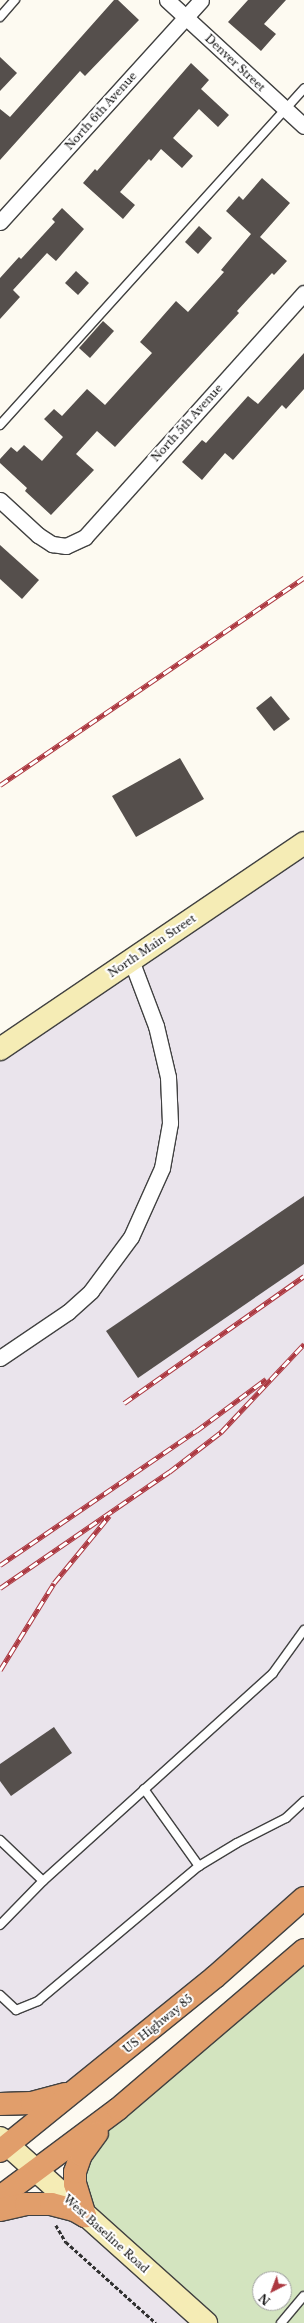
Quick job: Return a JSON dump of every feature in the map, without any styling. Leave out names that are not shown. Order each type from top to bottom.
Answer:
[{"type":"highway","name":"US Highway 85","points":[[2,2145],[77,2091],[215,1977],[304,1898]]},
{"type":"highway","points":[[0,2197],[118,2109],[304,1950]]},
{"type":"highway","points":[[0,2104],[32,2103],[77,2091]]},
{"type":"highway","points":[[85,2216],[75,2184],[77,2164],[86,2147],[118,2109]]},
{"type":"highway","points":[[0,2210],[26,2204],[51,2204],[74,2210],[85,2216]]},
{"type":"street","name":"Denver Street","points":[[167,0],[304,126]]},
{"type":"street","name":"North 6th Avenue","points":[[0,222],[201,0]]},
{"type":"street","name":"North 5th Avenue","points":[[0,500],[38,536],[52,544],[66,546],[86,536],[304,293]]},
{"type":"street","name":"North Main Street","points":[[0,1049],[304,842]]},
{"type":"street","points":[[0,1358],[68,1312],[91,1290],[131,1237],[153,1194],[162,1168],[170,1122],[168,1077],[156,1026],[130,960]]},
{"type":"street","name":"West Baseline Road","points":[[2,2145],[36,2171],[206,2323]]},
{"type":"lane","points":[[0,17],[16,0]]},
{"type":"lane","points":[[0,425],[304,88]]},
{"type":"lane","points":[[0,1925],[43,1881],[273,1673],[304,1630]]},
{"type":"lane","points":[[144,1789],[199,1866]]},
{"type":"lane","points":[[0,1995],[16,2010],[38,2001],[199,1866],[237,1843],[286,1818],[304,1801]]},
{"type":"lane","points":[[0,1840],[43,1881]]},
{"type":"lane","points":[[281,2323],[304,2296]]},
{"type":"path","points":[[51,2204],[62,2237],[156,2323]]},
{"type":"shaded area","points":[[304,843],[304,1898],[77,2091],[0,2104],[0,1049]]},
{"type":"shaded area","points":[[59,2205],[206,2323],[0,2323],[0,2210]]},
{"type":"green space","points":[[304,1950],[304,2323],[206,2323],[77,2193],[86,2147]]},
{"type":"building","points":[[114,0],[118,0],[139,20],[85,76],[80,71],[0,160],[0,109],[10,117]]},
{"type":"building","points":[[248,0],[286,0],[264,24],[276,34],[261,51],[228,22]]},
{"type":"building","points":[[0,57],[17,73],[0,91]]},
{"type":"building","points":[[191,63],[209,80],[201,89],[229,115],[218,127],[199,109],[173,138],[193,156],[182,168],[161,149],[151,161],[149,159],[120,192],[135,205],[123,219],[83,183],[95,169],[97,171]]},
{"type":"building","points":[[262,178],[290,203],[260,237],[287,261],[274,275],[272,273],[237,311],[239,313],[115,447],[97,431],[76,454],[94,470],[51,515],[25,491],[27,488],[0,463],[0,459],[11,447],[17,452],[24,445],[42,461],[63,437],[44,419],[54,409],[62,416],[87,389],[105,405],[152,353],[140,342],[176,301],[188,312],[224,272],[221,270],[251,234],[226,211],[239,196],[243,200]]},
{"type":"building","points":[[62,208],[84,229],[56,261],[47,253],[13,290],[20,297],[0,319],[0,278],[19,257],[21,259],[55,222],[52,219]]},
{"type":"building","points":[[199,226],[212,238],[198,254],[185,242]]},
{"type":"building","points":[[76,271],[89,283],[78,295],[65,283]]},
{"type":"building","points":[[103,321],[114,331],[90,358],[79,348]]},
{"type":"building","points":[[304,353],[304,389],[286,409],[282,405],[233,460],[225,453],[202,480],[182,462],[202,440],[206,443],[248,396],[258,404]]},
{"type":"building","points":[[0,545],[39,580],[22,599],[0,579]]},
{"type":"building","points":[[271,696],[290,719],[274,731],[256,708]]},
{"type":"building","points":[[180,758],[204,799],[136,837],[112,796]]},
{"type":"building","points":[[304,1196],[304,1264],[138,1378],[106,1331]]},
{"type":"building","points":[[54,1727],[72,1753],[11,1796],[0,1781],[0,1764]]},
{"type":"railway","points":[[0,785],[304,578]]},
{"type":"railway","points":[[124,1403],[304,1276]]},
{"type":"railway","points":[[0,1588],[169,1472],[221,1432],[304,1344]]},
{"type":"railway","points":[[0,1565],[196,1431],[266,1379]]},
{"type":"railway","points":[[0,1670],[54,1583],[109,1516]]}]
